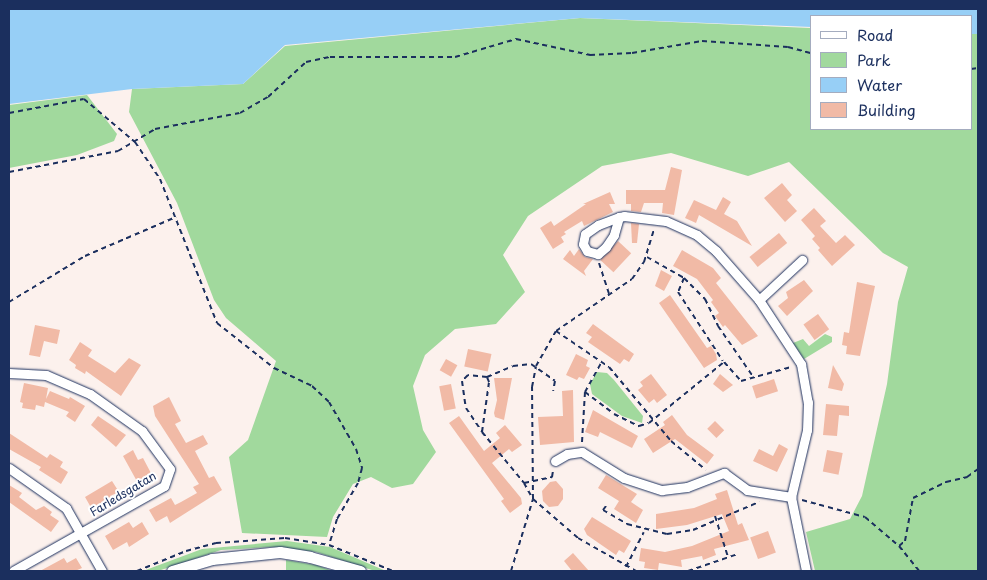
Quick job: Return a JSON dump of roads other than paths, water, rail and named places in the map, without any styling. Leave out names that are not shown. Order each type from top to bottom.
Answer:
[{"type":"street","points":[[618,217],[614,235],[598,254],[585,248],[585,234],[618,217],[656,219],[676,224],[708,243],[759,300],[801,364],[808,412],[791,497],[806,571]]},
{"type":"street","points":[[759,300],[802,260]]},
{"type":"street","name":"Farledsgatan","points":[[9,373],[34,372],[59,378],[106,403],[142,431],[170,469],[164,486],[13,571]]},
{"type":"street","points":[[555,461],[567,454],[582,452],[624,478],[653,489],[682,488],[724,473],[746,490],[766,495],[791,497]]},
{"type":"street","points":[[9,468],[60,501],[82,533],[102,571]]},
{"type":"street","points":[[172,571],[212,558],[280,552],[317,558],[360,571]]},
{"type":"water","points":[[9,9],[978,9],[978,34],[972,34],[972,15],[810,15],[810,27],[580,18],[285,45],[243,84],[132,89],[9,104]]}]
